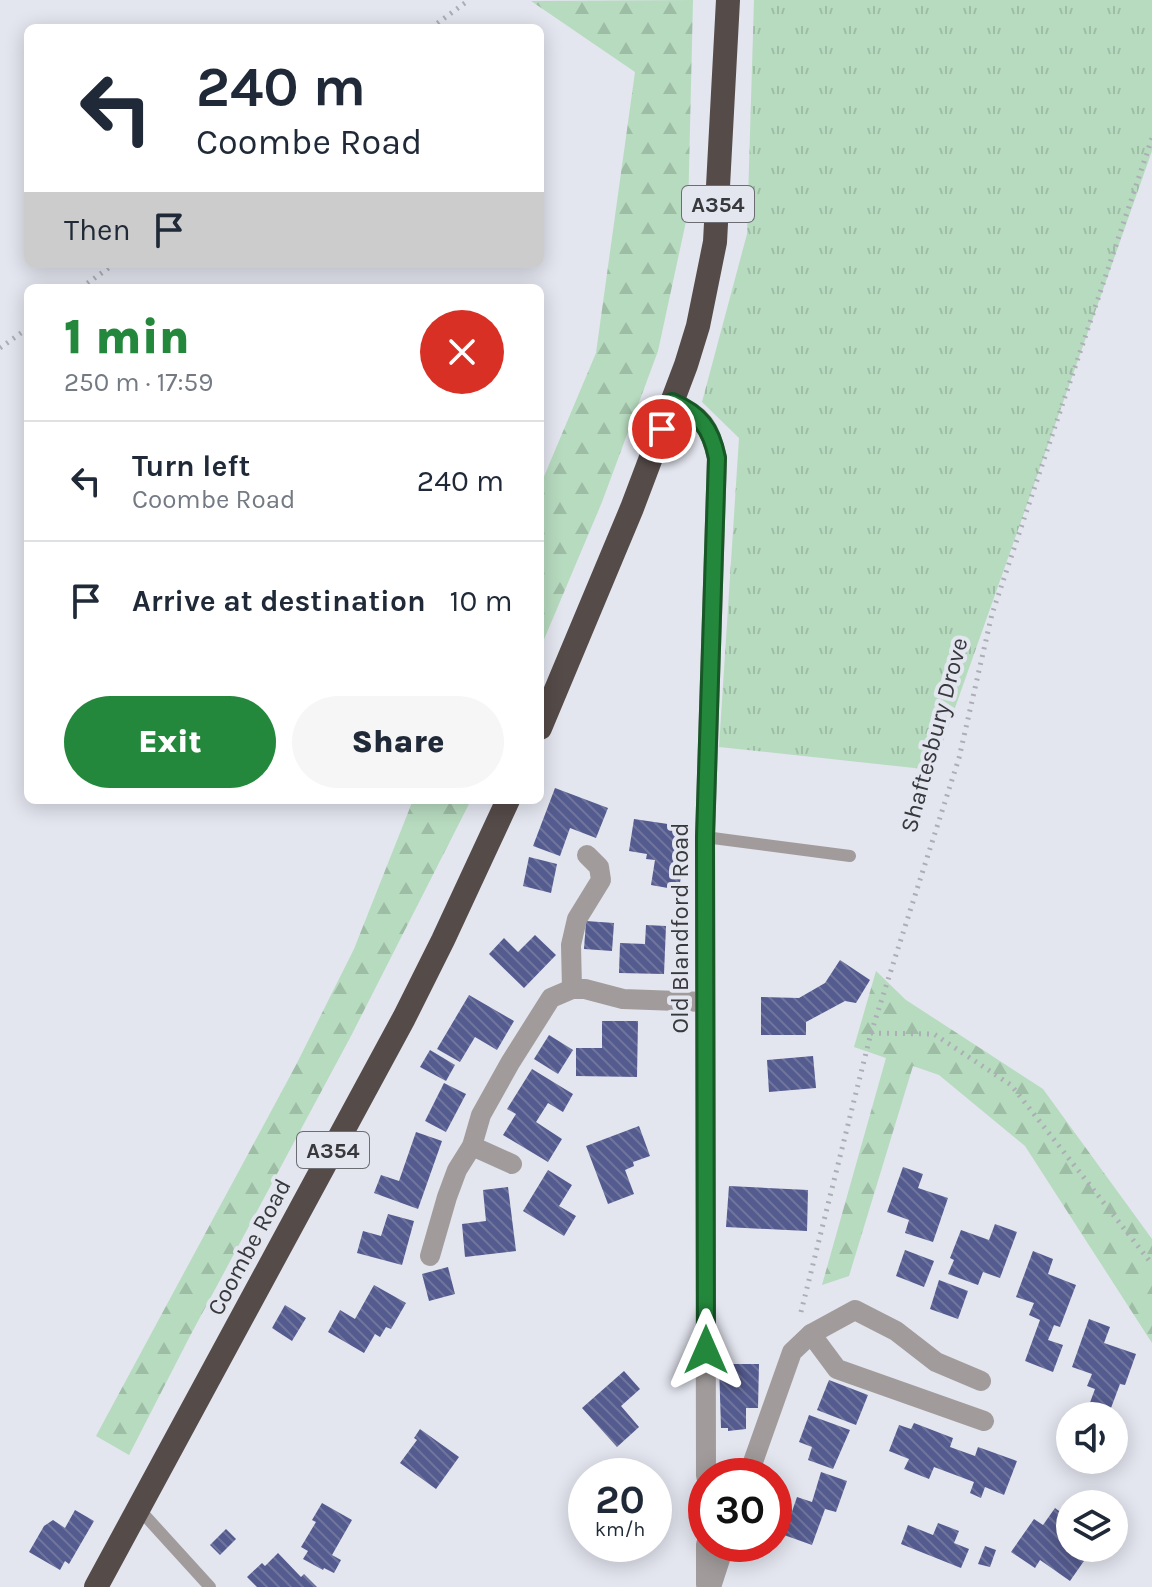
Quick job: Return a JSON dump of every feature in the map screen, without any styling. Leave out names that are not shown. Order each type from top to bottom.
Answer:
[{"type":"highway","name":"A354","points":[[544,718],[632,508],[698,326],[715,242],[728,0]]},
{"type":"highway","name":"Coombe Road","points":[[96,1587],[404,1018],[506,804]]},
{"type":"street","name":"Old Blandford Road","points":[[672,402],[688,409],[708,427],[717,458],[705,837],[706,1458]]},
{"type":"street","points":[[587,855],[599,867],[601,880]]},
{"type":"street","points":[[572,989],[571,945],[577,919],[608,869],[621,869]]},
{"type":"street","points":[[430,1256],[457,1170],[472,1146],[481,1115],[551,998],[572,989],[585,989],[623,999],[705,1002]]},
{"type":"street","points":[[472,1146],[512,1164]]},
{"type":"street","points":[[754,1458],[792,1352],[811,1334],[855,1310],[896,1331],[936,1362],[981,1381]]},
{"type":"street","points":[[811,1334],[837,1369],[984,1421]]},
{"type":"street","points":[[707,1562],[709,1587]]},
{"type":"street","points":[[709,1587],[718,1562]]},
{"type":"lane","points":[[705,837],[850,856]]},
{"type":"lane","points":[[139,1509],[210,1587]]},
{"type":"path","points":[[436,24],[469,0]]},
{"type":"path","name":"Shaftesbury Drove","points":[[792,1352],[871,1033],[959,758],[992,614],[1152,138]]},
{"type":"path","points":[[86,284],[108,268]]},
{"type":"path","points":[[0,348],[24,331]]},
{"type":"path","points":[[871,1033],[934,1034],[1011,1085],[1152,1264]]},
{"type":"green space","points":[[693,0],[688,212],[658,351],[602,502],[544,640],[544,476],[596,353],[635,72],[531,1]]},
{"type":"green space","points":[[754,0],[1152,0],[1152,151],[933,770],[719,747],[739,438],[702,402],[747,234]]},
{"type":"green space","points":[[411,804],[469,804],[351,1036],[129,1455],[96,1436],[296,1065],[354,949]]},
{"type":"green space","points":[[876,971],[906,1000],[1043,1089],[1152,1239],[1152,1343],[1025,1146],[939,1075],[913,1066],[849,1276],[822,1285],[886,1058],[854,1047]]},
{"type":"building","points":[[555,788],[608,808],[596,838],[570,828],[560,856],[533,846]]},
{"type":"building","points":[[634,819],[688,827],[679,890],[651,885],[655,860],[646,859],[647,854],[629,851]]},
{"type":"building","points":[[529,857],[557,864],[551,893],[523,886]]},
{"type":"building","points":[[586,921],[614,923],[612,951],[584,949]]},
{"type":"building","points":[[646,925],[666,926],[664,974],[619,973],[620,943],[645,944]]},
{"type":"building","points":[[535,935],[556,955],[524,988],[489,954],[504,938],[518,952]]},
{"type":"building","points":[[840,960],[870,980],[856,1003],[845,1001],[806,1022],[806,1035],[761,1035],[761,997],[799,998],[825,983]]},
{"type":"building","points":[[469,995],[514,1021],[497,1050],[475,1037],[460,1062],[437,1049]]},
{"type":"building","points":[[602,1021],[638,1021],[637,1077],[576,1076],[576,1048],[602,1048]]},
{"type":"building","points":[[549,1035],[573,1050],[558,1074],[534,1059]]},
{"type":"building","points":[[430,1050],[455,1065],[446,1081],[420,1067]]},
{"type":"building","points":[[813,1056],[816,1088],[769,1092],[767,1060]]},
{"type":"building","points":[[532,1069],[573,1094],[563,1112],[548,1103],[536,1122],[562,1139],[548,1162],[503,1135],[516,1114],[507,1109]]},
{"type":"building","points":[[444,1083],[466,1094],[446,1132],[425,1121]]},
{"type":"building","points":[[639,1126],[650,1156],[633,1162],[634,1166],[625,1170],[634,1194],[608,1204],[586,1146]]},
{"type":"building","points":[[416,1132],[442,1141],[418,1209],[374,1193],[381,1175],[399,1181]]},
{"type":"building","points":[[903,1167],[923,1174],[918,1188],[948,1198],[933,1242],[905,1233],[909,1220],[887,1212]]},
{"type":"building","points":[[548,1170],[572,1185],[559,1206],[576,1216],[564,1236],[523,1211]]},
{"type":"building","points":[[729,1186],[808,1190],[807,1231],[726,1227]]},
{"type":"building","points":[[508,1187],[516,1251],[465,1257],[462,1224],[486,1221],[483,1190]]},
{"type":"building","points":[[388,1214],[414,1221],[402,1265],[357,1253],[363,1231],[381,1236]]},
{"type":"building","points":[[995,1224],[1017,1232],[1000,1278],[983,1272],[978,1285],[948,1274],[954,1260],[950,1258],[961,1230],[989,1240]]},
{"type":"building","points":[[905,1250],[934,1261],[924,1287],[896,1276]]},
{"type":"building","points":[[1033,1251],[1053,1259],[1048,1274],[1076,1285],[1060,1327],[1054,1325],[1048,1340],[1063,1345],[1053,1372],[1025,1361],[1040,1320],[1029,1315],[1034,1303],[1016,1297]]},
{"type":"building","points":[[448,1267],[455,1294],[429,1301],[422,1274]]},
{"type":"building","points":[[939,1280],[968,1291],[958,1319],[930,1309]]},
{"type":"building","points":[[374,1285],[406,1303],[391,1329],[386,1327],[380,1337],[375,1334],[364,1353],[328,1332],[340,1310],[355,1319]]},
{"type":"building","points":[[285,1305],[306,1318],[292,1341],[272,1328]]},
{"type":"building","points":[[1089,1319],[1110,1327],[1104,1343],[1136,1354],[1125,1385],[1120,1384],[1113,1402],[1090,1402],[1095,1389],[1087,1386],[1092,1374],[1072,1367]]},
{"type":"building","points":[[719,1364],[759,1364],[758,1408],[746,1408],[746,1429],[728,1431],[728,1428],[721,1428]]},
{"type":"building","points":[[624,1371],[640,1389],[621,1406],[639,1427],[617,1447],[582,1408]]},
{"type":"building","points":[[829,1380],[868,1395],[856,1425],[817,1410]]},
{"type":"building","points":[[809,1415],[850,1430],[833,1469],[808,1460],[812,1447],[799,1442]]},
{"type":"building","points":[[914,1423],[953,1438],[950,1447],[975,1456],[978,1447],[1017,1461],[1004,1495],[985,1487],[981,1498],[970,1493],[974,1482],[934,1467],[929,1479],[904,1469],[909,1459],[889,1451],[899,1425],[911,1429]]},
{"type":"building","points":[[420,1429],[459,1457],[436,1489],[400,1463],[417,1440],[414,1438]]},
{"type":"building","points":[[821,1472],[847,1481],[836,1512],[825,1509],[812,1545],[792,1538],[792,1512],[797,1497],[812,1502]]},
{"type":"building","points":[[322,1503],[352,1520],[332,1555],[341,1560],[334,1573],[303,1559],[308,1551],[301,1547],[316,1522],[312,1520]]},
{"type":"building","points":[[1056,1509],[1056,1562],[1083,1562],[1070,1581],[1040,1560],[1035,1568],[1011,1552],[1034,1519],[1043,1525]]},
{"type":"building","points":[[75,1510],[94,1521],[69,1564],[65,1561],[60,1570],[29,1552],[44,1526],[53,1520],[65,1528]]},
{"type":"building","points":[[938,1523],[959,1531],[954,1543],[969,1549],[961,1568],[901,1544],[908,1525],[933,1535]]},
{"type":"building","points":[[226,1529],[236,1539],[220,1555],[210,1545]]},
{"type":"building","points":[[985,1546],[996,1550],[990,1567],[978,1564]]},
{"type":"building","points":[[278,1553],[301,1577],[304,1574],[317,1587],[257,1587],[247,1577]]},
{"type":"route","points":[[662,429],[672,402],[688,409],[708,427],[717,458],[705,837],[706,1350]]}]
